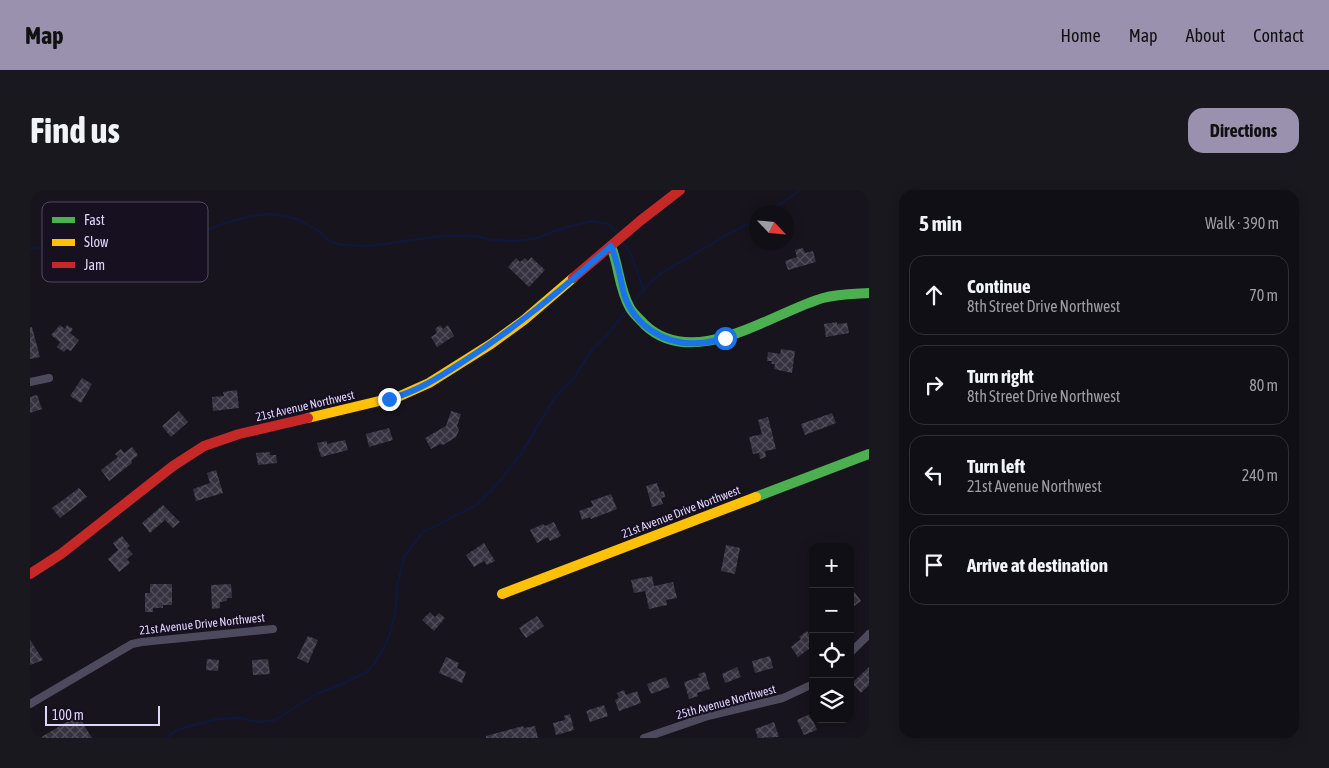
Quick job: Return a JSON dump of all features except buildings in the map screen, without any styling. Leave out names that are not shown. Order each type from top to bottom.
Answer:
[{"type":"street","name":"21st Avenue Northwest","points":[[30,574],[61,554],[173,466],[204,446],[239,434],[400,396],[429,383],[491,344],[524,320],[680,190]]},
{"type":"street","points":[[611,246],[617,261],[625,296],[633,313],[651,331],[679,342],[699,343],[725,338],[824,298],[869,293]]},
{"type":"street","points":[[30,382],[49,378]]},
{"type":"street","name":"21st Avenue Drive Northwest","points":[[502,594],[869,454]]},
{"type":"street","name":"21st Avenue Drive Northwest","points":[[30,704],[132,644],[273,629]]},
{"type":"street","points":[[854,648],[869,634]]},
{"type":"street","name":"25th Avenue Northwest","points":[[644,738],[708,716],[783,698],[809,686]]},
{"type":"waterway","points":[[779,205],[800,190]]},
{"type":"waterway","points":[[208,230],[251,216],[268,214],[299,220],[317,230],[334,243],[343,245],[370,246],[441,236],[475,236],[492,240],[517,241],[537,238],[591,221],[609,224],[618,235]]},
{"type":"waterway","points":[[632,303],[663,272],[749,224]]},
{"type":"waterway","points":[[621,240],[630,252],[644,290]]},
{"type":"waterway","points":[[30,249],[42,248]]},
{"type":"waterway","points":[[167,738],[175,731],[218,719],[240,718],[257,722],[275,720],[317,694],[367,672],[385,646],[391,630],[396,608],[397,587],[404,557],[422,533],[478,504],[498,483],[521,454],[554,399],[574,378],[591,351],[608,334],[627,310]]},
{"type":"traffic: fast","points":[[611,246],[626,301],[633,313],[645,325],[665,338],[686,342],[709,341],[733,334],[823,298],[869,293]]},
{"type":"traffic: fast","points":[[756,497],[869,454]]},
{"type":"traffic: slow","points":[[308,418],[400,396],[429,383],[491,344],[524,320],[573,278]]},
{"type":"traffic: slow","points":[[502,594],[756,497]]},
{"type":"traffic: jam","points":[[573,278],[680,190]]},
{"type":"traffic: jam","points":[[30,574],[61,554],[173,466],[204,446],[239,434],[308,418]]},
{"type":"route","points":[[389,399],[409,393],[429,383],[491,344],[545,304],[611,246],[617,261],[626,299],[633,313],[651,331],[679,342],[699,343],[725,338]]}]
